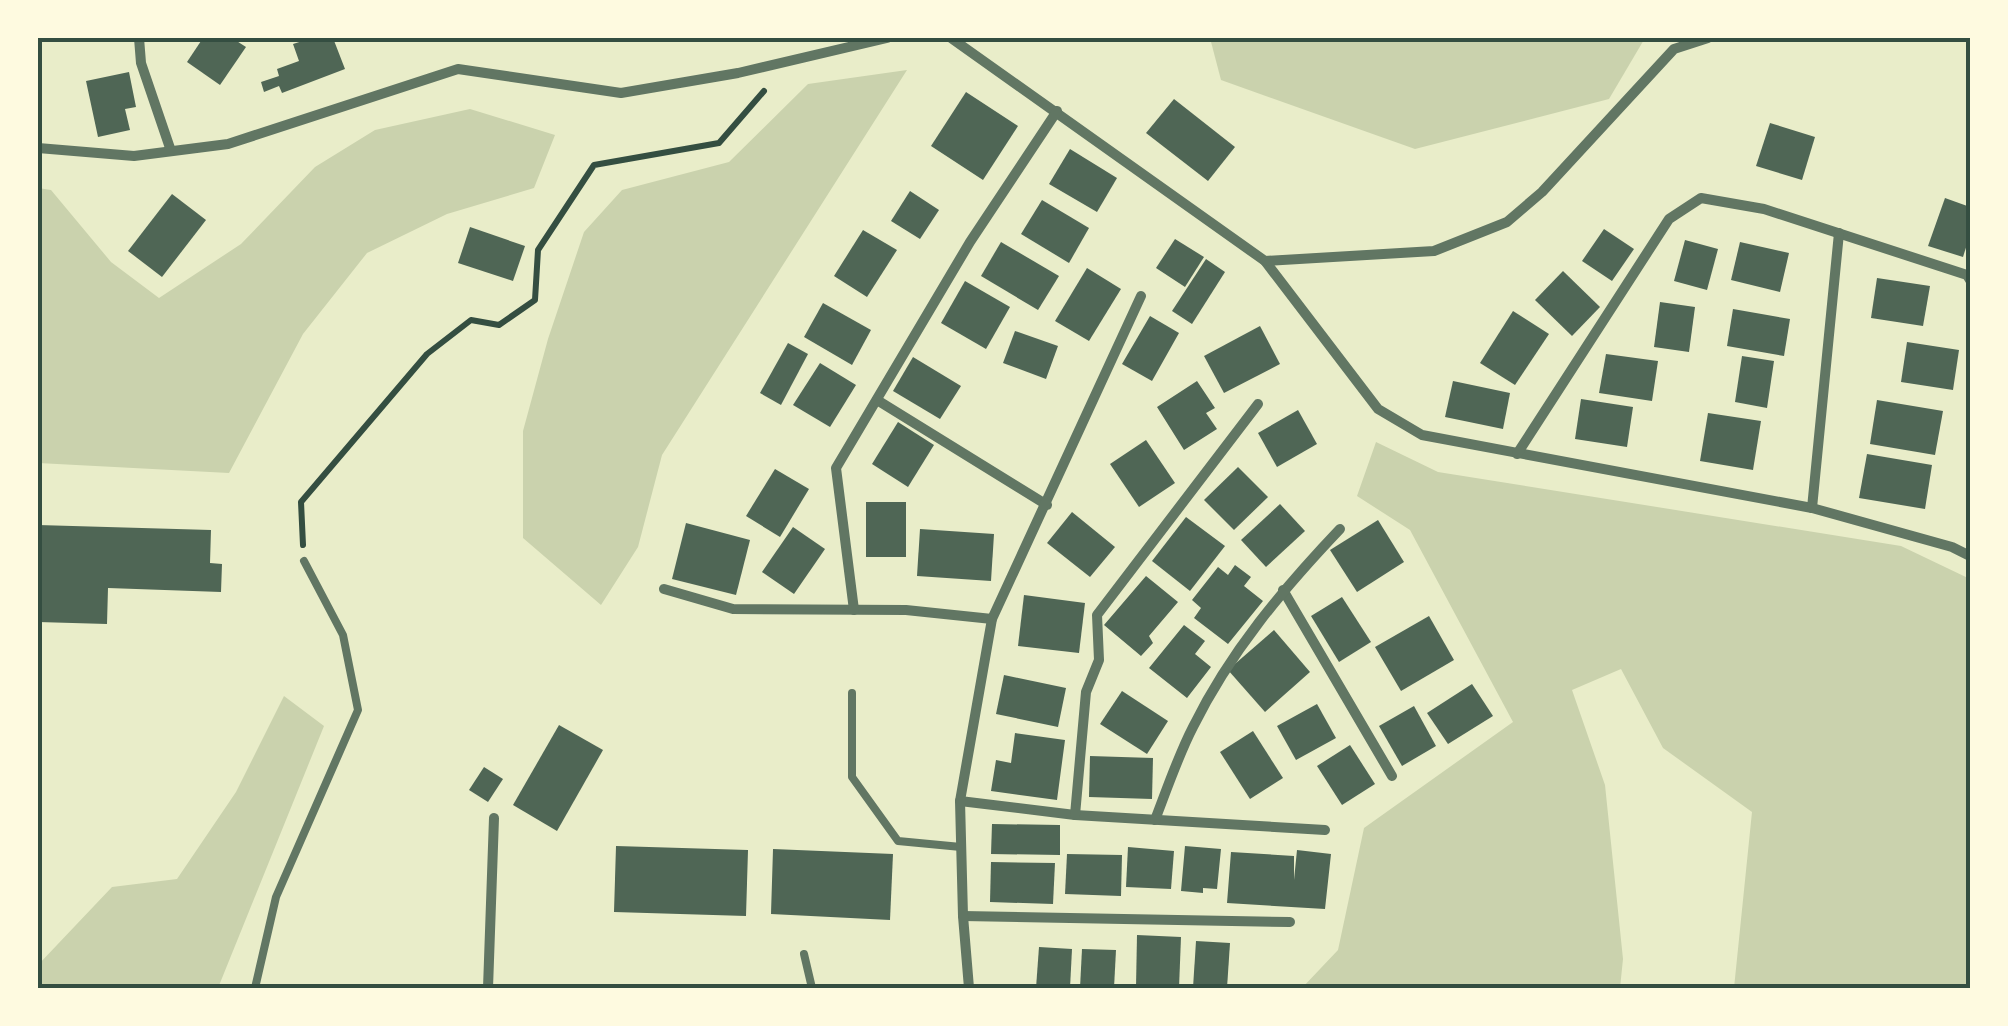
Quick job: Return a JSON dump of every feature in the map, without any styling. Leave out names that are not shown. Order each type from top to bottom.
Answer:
[{"type":"street","points":[[139,38],[141,62],[171,151]]},
{"type":"street","points":[[38,148],[134,156],[228,144],[458,69],[621,93],[887,38]]},
{"type":"street","points":[[951,38],[1265,261],[1378,409],[1422,435],[1812,508],[1952,547],[1970,556]]},
{"type":"street","points":[[1265,261],[1434,251],[1507,222],[1542,192],[1674,49],[1708,38]]},
{"type":"street","points":[[854,610],[836,468],[970,242],[1057,111]]},
{"type":"street","points":[[1517,454],[1669,219],[1700,198],[1764,208],[1967,274],[1970,280]]},
{"type":"street","points":[[1812,508],[1838,233]]},
{"type":"street","points":[[969,988],[960,801],[992,619],[1141,296]]},
{"type":"street","points":[[876,400],[1047,505]]},
{"type":"street","points":[[1076,815],[1086,692],[1099,660],[1097,615],[1258,404]]},
{"type":"street","points":[[1155,820],[1201,712],[1228,665],[1282,590],[1340,529]]},
{"type":"street","points":[[664,589],[733,609],[906,610],[992,619]]},
{"type":"street","points":[[1282,590],[1392,776]]},
{"type":"street","points":[[960,801],[1076,815],[1324,830]]},
{"type":"street","points":[[488,988],[494,818]]},
{"type":"street","points":[[963,916],[1290,922]]},
{"type":"lane","points":[[255,988],[276,898],[358,710],[344,635],[304,561]]},
{"type":"lane","points":[[852,693],[852,777],[898,841],[962,847]]},
{"type":"lane","points":[[804,954],[812,988]]},
{"type":"path","points":[[304,561],[301,502],[426,354],[471,320],[499,325],[535,300],[538,250],[594,165],[718,143],[789,61]]},
{"type":"green space","points":[[1210,38],[1645,38],[1609,99],[1415,149],[1221,80]]},
{"type":"green space","points":[[907,70],[662,455],[638,547],[601,605],[523,538],[523,431],[548,339],[584,232],[622,190],[729,162],[808,84]]},
{"type":"green space","points":[[470,109],[555,135],[534,188],[447,214],[367,253],[303,334],[229,473],[38,463],[38,188],[51,190],[111,262],[159,298],[241,244],[315,167],[375,130]]},
{"type":"green space","points":[[1376,442],[1438,472],[1901,546],[1970,579],[1970,988],[1734,988],[1752,812],[1663,748],[1621,669],[1572,690],[1605,785],[1623,959],[1620,988],[1302,988],[1338,950],[1364,828],[1513,722],[1410,530],[1357,496]]},
{"type":"green space","points":[[284,696],[324,726],[218,988],[38,988],[38,965],[112,887],[177,879],[236,792]]},
{"type":"building","points":[[203,38],[232,38],[246,47],[220,85],[187,62]]},
{"type":"building","points":[[312,38],[333,38],[345,69],[282,93],[279,86],[264,92],[261,82],[279,76],[277,69],[299,61],[293,44]]},
{"type":"building","points":[[129,72],[136,107],[125,109],[130,130],[98,137],[86,81]]},
{"type":"building","points":[[966,92],[1018,126],[983,180],[931,146]]},
{"type":"building","points":[[1174,99],[1235,147],[1208,181],[1146,133]]},
{"type":"building","points":[[1770,123],[1815,137],[1802,180],[1756,166]]},
{"type":"building","points":[[1070,149],[1117,178],[1097,212],[1049,184]]},
{"type":"building","points":[[910,191],[939,210],[920,239],[891,221]]},
{"type":"building","points":[[172,194],[206,220],[162,277],[128,251]]},
{"type":"building","points":[[1945,198],[1970,207],[1970,235],[1963,257],[1928,246]]},
{"type":"building","points":[[1042,200],[1089,228],[1069,263],[1021,234]]},
{"type":"building","points":[[470,227],[525,246],[513,281],[458,263]]},
{"type":"building","points":[[1604,229],[1634,249],[1612,281],[1582,261]]},
{"type":"building","points":[[863,230],[897,250],[867,297],[834,276]]},
{"type":"building","points":[[1175,239],[1204,257],[1185,287],[1156,268]]},
{"type":"building","points":[[1685,240],[1718,249],[1707,290],[1674,281]]},
{"type":"building","points":[[1001,242],[1059,276],[1038,310],[981,276]]},
{"type":"building","points":[[1740,242],[1789,253],[1780,292],[1731,280]]},
{"type":"building","points":[[1206,259],[1225,272],[1192,324],[1172,311]]},
{"type":"building","points":[[1087,268],[1121,289],[1089,341],[1055,321]]},
{"type":"building","points":[[1563,271],[1600,307],[1572,336],[1535,300]]},
{"type":"building","points":[[1877,278],[1930,286],[1923,326],[1871,318]]},
{"type":"building","points":[[965,281],[1010,307],[986,349],[941,323]]},
{"type":"building","points":[[1660,302],[1695,307],[1689,352],[1654,347]]},
{"type":"building","points":[[823,303],[871,330],[852,365],[804,337]]},
{"type":"building","points":[[1733,309],[1790,319],[1784,356],[1727,346]]},
{"type":"building","points":[[1513,311],[1549,334],[1515,385],[1480,363]]},
{"type":"building","points":[[1150,316],[1179,333],[1152,381],[1122,364]]},
{"type":"building","points":[[1260,326],[1280,364],[1224,393],[1204,356]]},
{"type":"building","points":[[1015,331],[1058,346],[1046,379],[1003,363]]},
{"type":"building","points":[[1907,342],[1959,350],[1953,390],[1901,382]]},
{"type":"building","points":[[788,343],[808,354],[781,405],[760,393]]},
{"type":"building","points":[[1606,354],[1658,361],[1652,401],[1599,393]]},
{"type":"building","points":[[1742,356],[1774,361],[1767,408],[1735,402]]},
{"type":"building","points":[[913,357],[961,386],[940,419],[893,391]]},
{"type":"building","points":[[820,363],[856,385],[830,427],[793,405]]},
{"type":"building","points":[[1197,381],[1215,408],[1206,413],[1217,429],[1184,450],[1157,407]]},
{"type":"building","points":[[1453,381],[1510,393],[1503,429],[1445,417]]},
{"type":"building","points":[[1581,399],[1633,407],[1627,447],[1575,439]]},
{"type":"building","points":[[1877,400],[1943,411],[1935,455],[1870,444]]},
{"type":"building","points":[[1298,410],[1317,444],[1277,467],[1258,433]]},
{"type":"building","points":[[1708,413],[1761,421],[1753,470],[1700,461]]},
{"type":"building","points":[[898,422],[934,445],[908,487],[872,464]]},
{"type":"building","points":[[1146,440],[1175,483],[1139,507],[1110,464]]},
{"type":"building","points":[[1867,454],[1932,465],[1925,509],[1859,498]]},
{"type":"building","points":[[1238,467],[1268,497],[1234,530],[1204,500]]},
{"type":"building","points":[[775,469],[809,489],[780,537],[746,516]]},
{"type":"building","points":[[866,502],[906,502],[906,557],[866,557]]},
{"type":"building","points":[[1280,504],[1305,531],[1266,567],[1241,540]]},
{"type":"building","points":[[1072,512],[1115,547],[1090,577],[1047,543]]},
{"type":"building","points":[[1186,517],[1225,546],[1190,591],[1152,561]]},
{"type":"building","points":[[1378,520],[1404,562],[1357,592],[1330,550]]},
{"type":"building","points":[[686,523],[750,540],[736,595],[672,579]]},
{"type":"building","points":[[38,525],[211,530],[210,563],[222,564],[221,592],[108,588],[107,624],[38,622]]},
{"type":"building","points":[[793,527],[825,549],[794,594],[762,572]]},
{"type":"building","points":[[920,529],[994,534],[991,581],[917,576]]},
{"type":"building","points":[[1235,565],[1251,577],[1244,586],[1263,601],[1228,644],[1194,618],[1201,608],[1192,600],[1218,567],[1228,575]]},
{"type":"building","points":[[1146,576],[1178,602],[1149,636],[1153,643],[1141,656],[1104,625]]},
{"type":"building","points":[[1024,595],[1085,603],[1079,653],[1018,646]]},
{"type":"building","points":[[1342,597],[1371,642],[1339,662],[1311,616]]},
{"type":"building","points":[[1429,616],[1454,660],[1401,691],[1375,647]]},
{"type":"building","points":[[1184,625],[1205,641],[1195,654],[1211,667],[1187,698],[1149,668]]},
{"type":"building","points":[[1274,630],[1310,672],[1265,712],[1228,670]]},
{"type":"building","points":[[1004,675],[1066,688],[1058,727],[996,714]]},
{"type":"building","points":[[1472,684],[1493,716],[1448,744],[1427,713]]},
{"type":"building","points":[[1122,691],[1168,721],[1147,754],[1100,724]]},
{"type":"building","points":[[1317,704],[1336,738],[1296,760],[1277,726]]},
{"type":"building","points":[[1414,706],[1436,746],[1402,766],[1379,726]]},
{"type":"building","points":[[559,725],[603,750],[557,831],[513,805]]},
{"type":"building","points":[[1253,731],[1283,778],[1250,799],[1220,752]]},
{"type":"building","points":[[1015,733],[1065,740],[1057,800],[991,791],[996,760],[1011,763]]},
{"type":"building","points":[[1350,745],[1375,784],[1342,805],[1317,766]]},
{"type":"building","points":[[1090,756],[1153,758],[1152,799],[1089,797]]},
{"type":"building","points":[[484,767],[503,779],[488,802],[469,790]]},
{"type":"building","points":[[992,824],[1060,825],[1060,855],[991,854]]},
{"type":"building","points":[[616,846],[748,850],[746,916],[614,912]]},
{"type":"building","points":[[1185,846],[1221,849],[1217,889],[1203,888],[1203,893],[1181,891]]},
{"type":"building","points":[[1128,847],[1174,851],[1171,889],[1126,887]]},
{"type":"building","points":[[773,849],[893,854],[890,920],[771,914]]},
{"type":"building","points":[[1297,850],[1331,854],[1325,909],[1227,903],[1231,852],[1294,856],[1294,880]]},
{"type":"building","points":[[1067,854],[1122,855],[1121,896],[1065,894]]},
{"type":"building","points":[[991,862],[1055,863],[1053,904],[990,902]]},
{"type":"building","points":[[1137,935],[1181,937],[1179,988],[1136,987]]},
{"type":"building","points":[[1196,941],[1230,943],[1227,988],[1193,988]]},
{"type":"building","points":[[1039,947],[1072,949],[1070,988],[1036,988]]},
{"type":"building","points":[[1082,949],[1116,950],[1114,988],[1080,988]]}]
